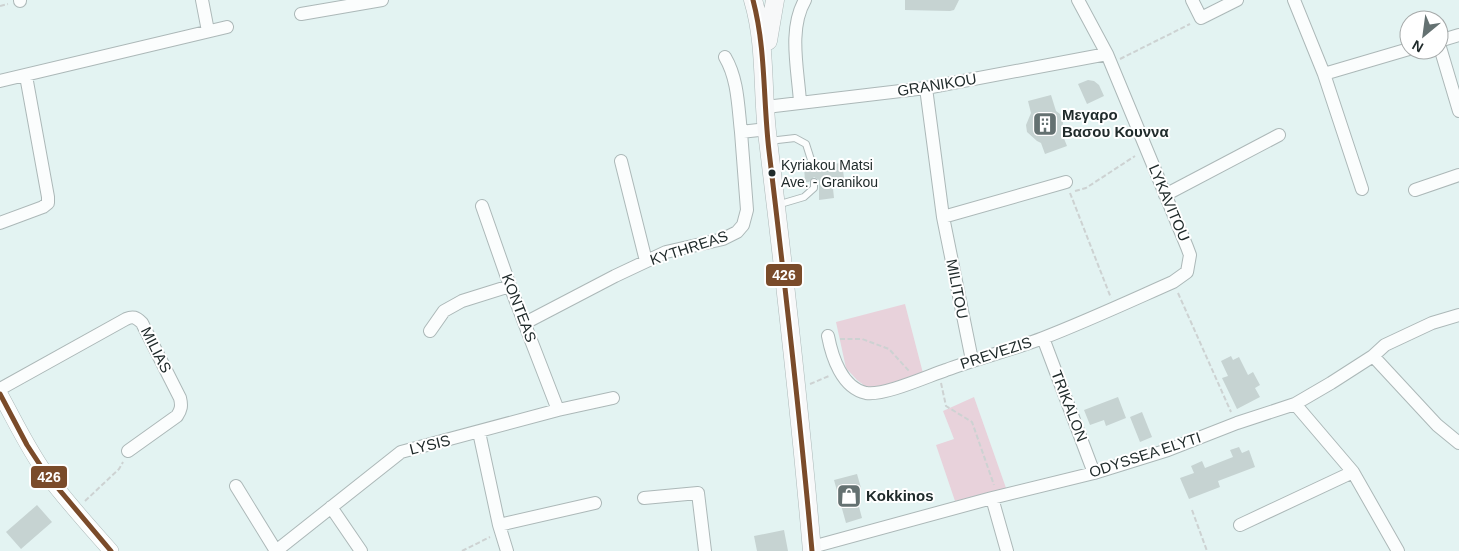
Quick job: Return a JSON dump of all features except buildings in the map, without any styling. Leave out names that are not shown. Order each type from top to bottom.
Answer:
[{"type":"main road","points":[[753,0],[759,25],[768,135],[797,390],[812,549]]},
{"type":"main road","points":[[765,98],[768,41],[775,0]]},
{"type":"street","points":[[202,0],[208,32]]},
{"type":"street","points":[[301,14],[377,0]]},
{"type":"street","points":[[800,102],[796,37],[799,15],[805,0]]},
{"type":"street","name":"LYKAVITOU","points":[[1078,0],[1109,59],[1187,246],[1190,255],[1187,272]]},
{"type":"street","points":[[1192,0],[1201,18],[1237,0]]},
{"type":"street","points":[[1294,0],[1324,74],[1362,189]]},
{"type":"street","points":[[0,81],[227,27]]},
{"type":"street","points":[[1324,74],[1399,52]]},
{"type":"street","name":"KYTHREAS","points":[[525,323],[615,276],[666,252],[723,239],[737,232],[743,225],[746,219],[747,201],[736,83],[725,57]]},
{"type":"street","name":"GRANIKOU","points":[[765,98],[800,102],[926,88],[1109,59]]},
{"type":"street","points":[[1444,60],[1459,111]]},
{"type":"street","points":[[0,223],[43,207],[48,203],[26,76]]},
{"type":"street","name":"MILITOU","points":[[926,88],[943,218],[972,360]]},
{"type":"street","points":[[741,132],[768,135]]},
{"type":"street","points":[[1165,195],[1279,135]]},
{"type":"street","points":[[621,161],[646,261]]},
{"type":"street","points":[[1415,190],[1459,175]]},
{"type":"street","points":[[943,218],[1068,187]]},
{"type":"street","name":"KONTEAS","points":[[482,206],[510,286],[558,410]]},
{"type":"street","name":"PREVEZIS","points":[[828,338],[832,355],[840,372],[853,387],[866,393],[890,390],[972,360],[1043,338],[1173,282],[1187,272]]},
{"type":"street","points":[[430,331],[444,311],[462,301],[510,286]]},
{"type":"street","name":"ODYSSEA ELYTI","points":[[812,549],[995,497],[1094,473],[1168,450],[1236,423],[1294,404],[1373,356],[1385,345],[1432,322],[1459,315]]},
{"type":"street","name":"MILIAS","points":[[0,389],[126,319],[137,318],[146,331],[182,404],[177,416],[128,450]]},
{"type":"street","name":"TRIKALON","points":[[1043,338],[1094,473]]},
{"type":"street","points":[[1373,356],[1437,424],[1459,443]]},
{"type":"street","points":[[0,394],[41,466],[75,510],[111,551]]},
{"type":"street","name":"LYSIS","points":[[276,551],[401,452],[558,410],[613,398]]},
{"type":"street","points":[[1294,404],[1354,472],[1398,551]]},
{"type":"street","points":[[479,432],[506,551]]},
{"type":"street","points":[[1240,525],[1354,472]]},
{"type":"street","points":[[236,486],[276,551]]},
{"type":"street","points":[[644,498],[698,493],[705,551]]},
{"type":"street","points":[[995,497],[1007,551]]},
{"type":"street","points":[[500,528],[595,503]]},
{"type":"street","points":[[331,507],[361,551]]},
{"type":"lane","points":[[768,135],[795,138],[806,144],[813,166]]},
{"type":"lane","points":[[777,205],[804,196],[814,188],[814,182]]},
{"type":"path","points":[[1109,59],[1201,18]]},
{"type":"path","points":[[1115,307],[1068,187],[1086,188],[1146,150]]},
{"type":"path","points":[[1173,282],[1236,423]]},
{"type":"path","points":[[828,338],[862,339],[889,349],[917,380]]},
{"type":"path","points":[[797,390],[840,372]]},
{"type":"path","points":[[939,372],[946,406],[972,422],[995,497]]},
{"type":"path","points":[[75,510],[119,469],[128,450]]},
{"type":"path","points":[[1192,510],[1207,551]]},
{"type":"path","points":[[462,551],[500,528]]},
{"type":"shaded area","points":[[905,304],[924,377],[869,389],[846,368],[836,322]]},
{"type":"shaded area","points":[[974,397],[1006,488],[955,501],[936,445],[954,439],[943,411]]},
{"type":"transit line","name":"426","points":[[753,0],[760,37],[767,132],[812,551]]},
{"type":"transit line","name":"426","points":[[0,394],[27,445],[46,474],[111,551]]},
{"type":"place","name":"Μεγαρο Βασου Κουννα","points":[[1045,124]]},
{"type":"place","name":"Kyriakou Matsi Ave. - Granikou","points":[[772,173]]},
{"type":"place","name":"Kokkinos","points":[[849,496]]}]
